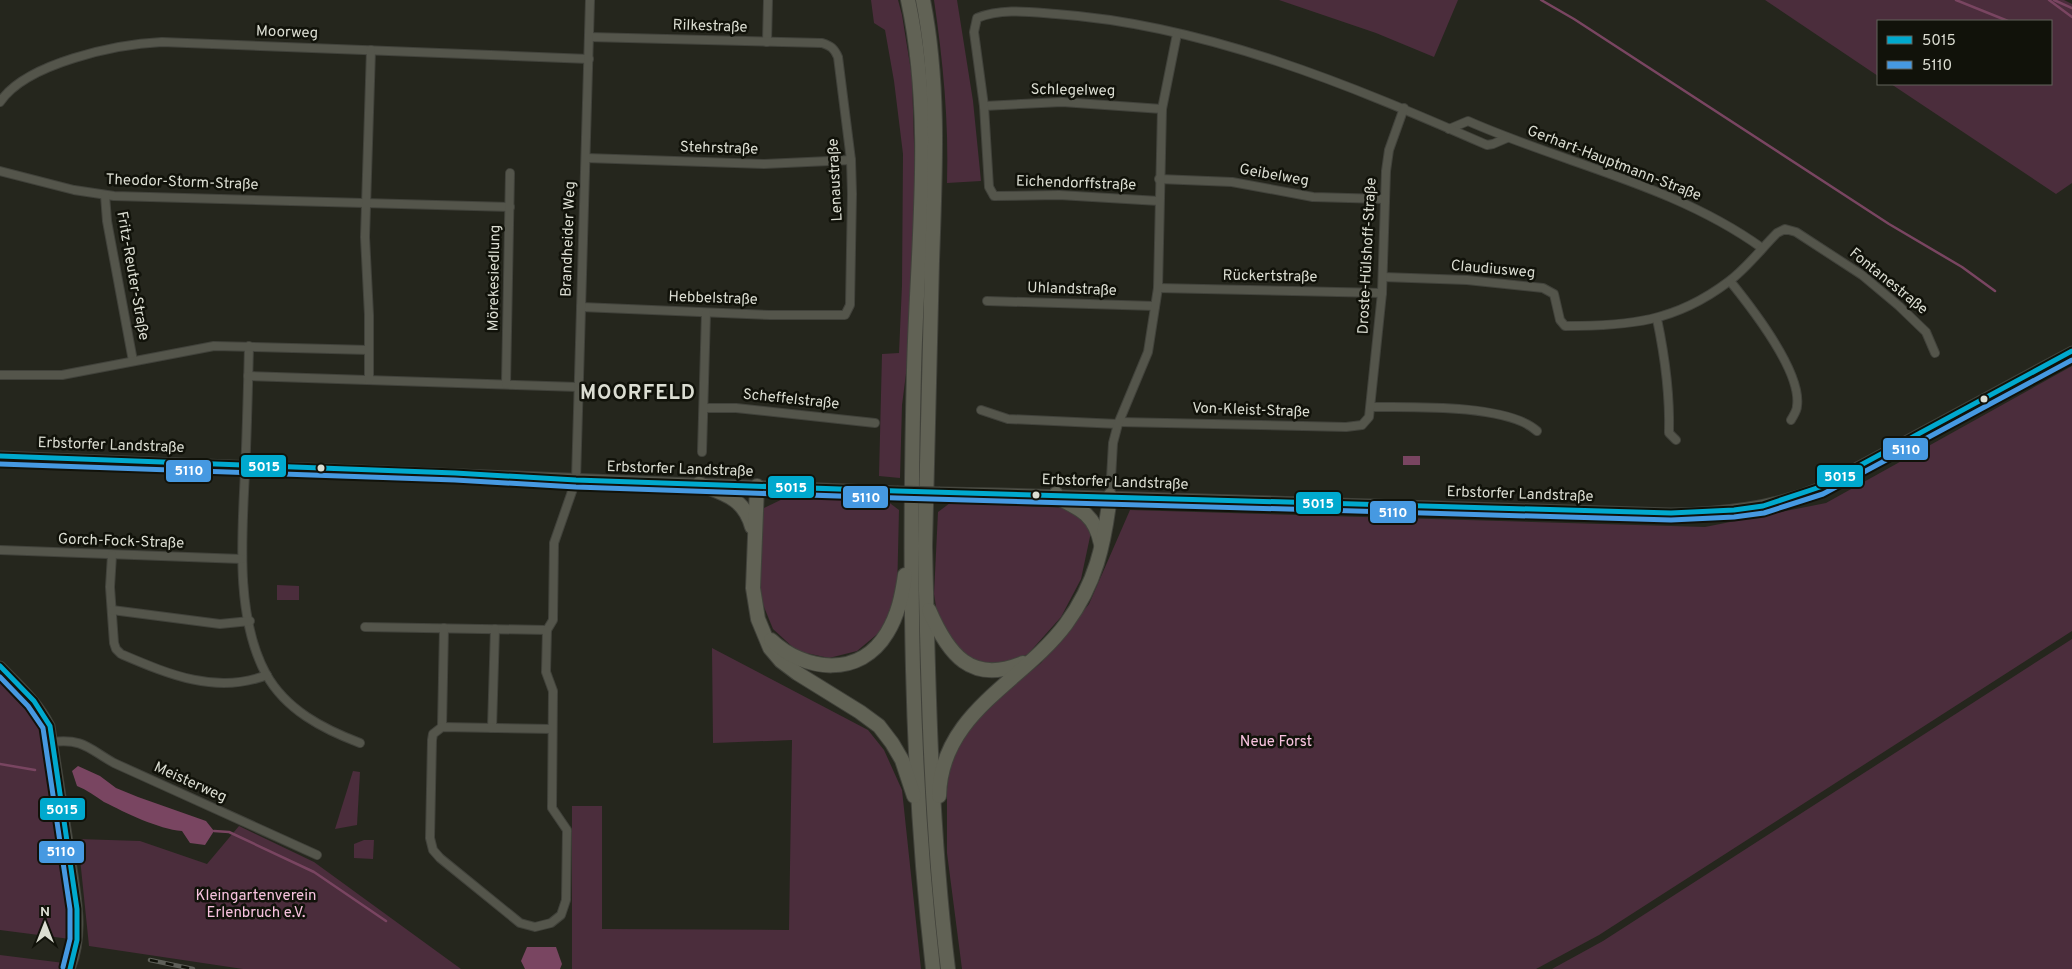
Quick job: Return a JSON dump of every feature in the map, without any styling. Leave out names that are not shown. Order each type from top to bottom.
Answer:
[{"type":"highway","points":[[908,0],[916,43],[920,85],[922,166],[914,368],[911,547],[919,810],[933,969]]},
{"type":"highway","points":[[922,0],[933,84],[935,166],[924,546],[933,810],[948,969]]},
{"type":"highway","points":[[699,484],[730,496],[739,502],[750,517],[754,532]]},
{"type":"highway","points":[[757,486],[753,570],[754,604],[770,648],[781,661],[797,673],[879,726],[902,760],[919,810]]},
{"type":"highway","points":[[1056,494],[1056,497],[1080,508],[1088,516],[1098,532],[1102,549]]},
{"type":"highway","points":[[937,854],[940,789],[943,769],[950,749],[970,716],[1053,640],[1077,608],[1088,590],[1102,549],[1110,496]]},
{"type":"highway","points":[[764,633],[779,647],[809,664],[828,666],[845,664],[861,658],[875,648],[886,635],[895,619],[902,598],[909,547],[911,547]]},
{"type":"highway","points":[[926,603],[944,642],[954,654],[969,666],[988,671],[1008,670],[1035,658]]},
{"type":"street","name":"Brandheider Weg","points":[[442,727],[433,734],[432,740],[430,838],[433,850],[440,858],[520,923],[535,927],[551,923],[561,914],[566,900],[567,830],[552,808],[553,691],[546,672],[547,630],[552,620],[555,537],[576,480],[590,0]]},
{"type":"street","points":[[767,42],[768,0]]},
{"type":"street","name":"Gerhart-Hauptmann-Straße","points":[[994,196],[989,187],[984,106],[974,32],[977,18],[991,12],[1032,12],[1083,16],[1177,34],[1300,68],[1404,108],[1487,145],[1507,138]]},
{"type":"street","points":[[1110,496],[1113,442],[1148,352],[1158,288],[1162,109],[1177,34]]},
{"type":"street","name":"Rilkestraße","points":[[589,37],[822,44],[830,46]]},
{"type":"street","name":"Moorweg","points":[[0,102],[15,85],[36,73],[83,56],[142,43],[589,59]]},
{"type":"street","name":"Lenaustraße","points":[[830,46],[835,50],[838,57],[851,160],[852,264],[850,305],[845,315]]},
{"type":"street","points":[[369,380],[369,315],[365,245],[371,50]]},
{"type":"street","name":"Schlegelweg","points":[[984,106],[1062,102],[1162,109]]},
{"type":"street","name":"Droste-Hülshoff-Straße","points":[[1371,407],[1382,293],[1384,199],[1389,150],[1404,108]]},
{"type":"street","name":"Gerhart-Hauptmann-Straße","points":[[1449,128],[1468,121],[1507,138],[1662,194],[1742,233],[1762,248]]},
{"type":"street","name":"Stehrstraße","points":[[586,158],[764,164],[851,160]]},
{"type":"street","name":"Theodor-Storm-Straße","points":[[0,170],[105,195],[510,207]]},
{"type":"street","name":"Mörekesiedlung","points":[[506,384],[510,173]]},
{"type":"street","name":"Geibelweg","points":[[1159,179],[1232,182],[1313,197],[1384,199]]},
{"type":"street","name":"Fritz-Reuter-Straße","points":[[105,195],[107,221],[133,361]]},
{"type":"street","name":"Eichendorffstraße","points":[[994,196],[1059,195],[1159,201]]},
{"type":"street","name":"Claudiusweg","points":[[1383,278],[1467,280],[1543,288],[1554,294],[1560,320],[1565,326],[1610,326],[1657,319],[1699,302],[1730,281],[1777,233],[1785,229]]},
{"type":"street","name":"Fontanestraße","points":[[1785,229],[1796,232],[1862,275],[1926,332],[1935,353]]},
{"type":"street","points":[[1730,281],[1765,326],[1791,377],[1797,395],[1797,408],[1791,420]]},
{"type":"street","name":"Rückertstraße","points":[[1158,288],[1382,293]]},
{"type":"street","name":"Uhlandstraße","points":[[988,301],[1155,306]]},
{"type":"street","name":"Hebbelstraße","points":[[581,307],[706,313],[845,315]]},
{"type":"street","points":[[702,452],[706,313]]},
{"type":"street","points":[[1657,319],[1665,357],[1670,401],[1670,433],[1676,440]]},
{"type":"street","points":[[0,375],[62,375],[214,346],[369,350]]},
{"type":"street","points":[[249,346],[242,559],[250,621],[256,648],[267,675],[290,703],[310,720],[360,743]]},
{"type":"street","name":"Erbstorfer Landstraße","points":[[0,456],[455,473],[576,480],[898,491],[1706,513],[1763,506],[1820,487],[2072,351]]},
{"type":"street","points":[[248,376],[578,387]]},
{"type":"street","points":[[1371,407],[1474,411],[1504,416],[1530,425],[1537,431]]},
{"type":"street","name":"Von-Kleist-Straße","points":[[1119,423],[1346,428],[1362,425],[1369,417],[1371,407]]},
{"type":"street","name":"Scheffelstraße","points":[[704,408],[736,408],[875,423]]},
{"type":"street","points":[[981,410],[1008,419],[1119,423]]},
{"type":"street","name":"Gorch-Fock-Straße","points":[[0,550],[242,559]]},
{"type":"street","points":[[112,555],[110,586],[116,649],[130,658],[204,683],[239,683],[267,675]]},
{"type":"street","points":[[112,610],[220,624],[250,621]]},
{"type":"street","points":[[365,627],[547,630]]},
{"type":"street","points":[[444,628],[442,727],[552,729]]},
{"type":"street","points":[[492,728],[494,629]]},
{"type":"street","points":[[0,666],[42,712],[50,726],[77,904],[78,938],[70,969]]},
{"type":"street","name":"Meisterweg","points":[[52,742],[68,740],[82,744],[114,763],[317,855]]},
{"type":"green space","points":[[871,0],[898,0],[912,77],[916,209],[909,350],[902,405],[900,478],[879,476],[882,354],[899,353],[902,285],[903,154],[894,81],[885,30],[874,23]]},
{"type":"green space","points":[[934,0],[957,0],[973,101],[981,181],[947,183],[945,91]]},
{"type":"green space","points":[[1279,0],[1458,0],[1434,57],[1376,33]]},
{"type":"green space","points":[[1765,0],[2064,0],[2072,4],[2072,183],[2056,194],[1892,85],[2052,85],[2052,20],[1877,20],[1877,75]]},
{"type":"green space","name":"Neue Forst","points":[[2072,366],[2072,631],[1599,935],[1536,969],[962,969],[947,853],[947,789],[949,771],[965,735],[988,706],[1041,663],[1089,604],[1130,510],[1705,527],[1826,503]]},
{"type":"green space","points":[[793,494],[883,498],[899,510],[897,595],[881,631],[857,651],[829,658],[797,651],[773,629],[762,602],[757,562],[764,508]]},
{"type":"green space","points":[[950,503],[1073,508],[1091,532],[1081,579],[1061,617],[1028,654],[1008,663],[989,664],[972,660],[949,637],[937,613],[934,594],[938,512]]},
{"type":"green space","points":[[277,585],[299,586],[299,600],[277,600]]},
{"type":"green space","points":[[2072,639],[2072,969],[1552,969],[1603,941]]},
{"type":"green space","points":[[712,648],[868,730],[884,750],[902,790],[921,969],[572,969],[572,806],[602,806],[602,929],[789,930],[792,740],[713,743]]},
{"type":"green space","points":[[0,677],[26,702],[41,723],[71,921],[70,939],[0,930]]},
{"type":"green space","points":[[353,771],[360,772],[357,825],[335,829]]},
{"type":"green space","name":"Kleingartenverein Erlenbruch e.V.","points":[[239,826],[314,862],[461,969],[243,969],[89,946],[78,839],[140,841],[207,864]]},
{"type":"green space","points":[[364,840],[374,840],[373,859],[354,858],[354,844]]},
{"type":"green space","points":[[0,955],[64,963],[61,969],[0,969]]},
{"type":"shaded area","points":[[1403,456],[1420,456],[1420,465],[1403,465]]},
{"type":"shaded area","points":[[78,766],[100,776],[116,788],[206,821],[214,831],[205,845],[190,843],[182,831],[153,824],[122,811],[77,786],[72,771]]},
{"type":"shaded area","points":[[527,947],[556,947],[562,964],[560,969],[525,969],[521,961]]},
{"type":"waterway","points":[[1541,0],[1574,19],[1889,224],[1962,267],[1995,291]]},
{"type":"waterway","points":[[1956,0],[2006,20]]},
{"type":"waterway","points":[[2049,0],[2072,17]]},
{"type":"waterway","points":[[2054,0],[2072,8]]},
{"type":"waterway","points":[[0,764],[35,770]]},
{"type":"waterway","points":[[214,831],[229,832],[314,872],[386,921]]},
{"type":"railway","points":[[150,960],[193,969]]},
{"type":"transit line","name":"5015","points":[[0,456],[455,473],[576,480],[897,491],[1671,513],[1734,510],[1763,506],[1820,487],[2072,351]]},
{"type":"transit line","name":"5110","points":[[0,464],[897,498],[1671,520],[1734,517],[1764,513],[1823,494],[2072,360]]},
{"type":"transit line","name":"5015","points":[[0,666],[34,701],[50,726],[77,909],[77,940],[70,969]]},
{"type":"transit line","name":"5110","points":[[0,677],[28,706],[43,728],[70,909],[70,939],[63,967]]},
{"type":"district","name":"MOORFELD","points":[[638,394]]}]
